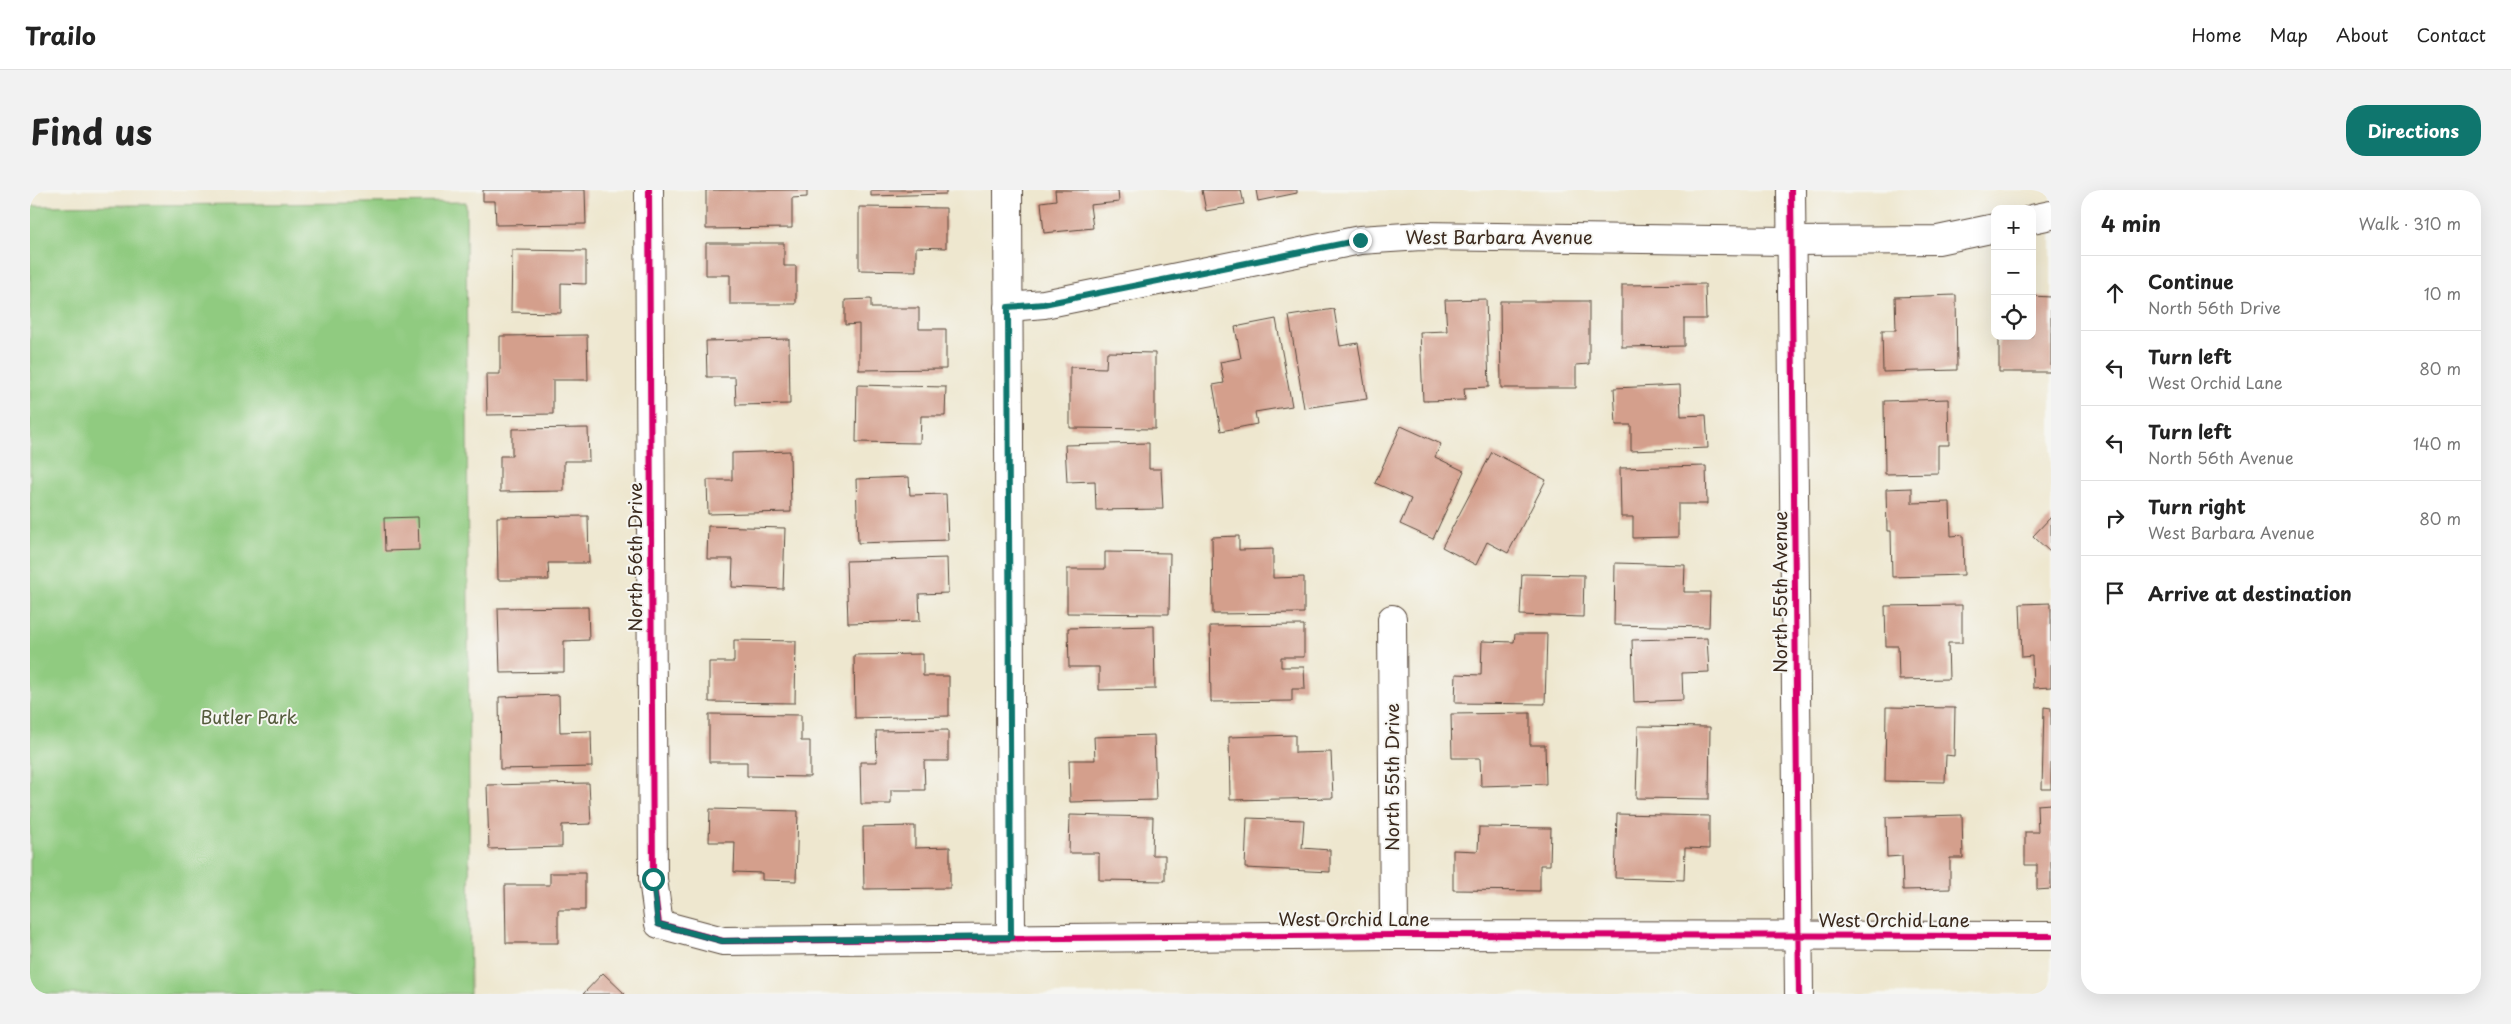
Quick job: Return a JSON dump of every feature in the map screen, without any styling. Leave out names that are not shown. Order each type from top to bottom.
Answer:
[{"type":"street","name":"North 56th Drive","points":[[649,190],[653,879],[658,924]]},
{"type":"street","points":[[1008,190],[1011,937]]},
{"type":"street","name":"North 55th Avenue","points":[[1791,190],[1799,994]]},
{"type":"street","points":[[2036,218],[2051,215]]},
{"type":"street","name":"West Barbara Avenue","points":[[1008,307],[1044,304],[1360,240],[1421,236],[1791,241],[1938,240],[1991,229]]},
{"type":"street","name":"North 55th Drive","points":[[1392,619],[1394,935]]},
{"type":"street","name":"West Orchid Lane","points":[[658,924],[722,941],[1394,935],[2051,936]]},
{"type":"green space","name":"Butler Park","points":[[466,202],[470,994],[30,994],[30,206]]},
{"type":"building","points":[[483,190],[585,190],[586,224],[496,225],[495,201],[483,201]]},
{"type":"building","points":[[706,190],[807,190],[807,197],[792,198],[792,228],[706,229]]},
{"type":"building","points":[[871,190],[946,190],[946,194],[871,196]]},
{"type":"building","points":[[1055,190],[1118,190],[1119,202],[1090,205],[1093,228],[1044,233],[1041,202],[1056,200]]},
{"type":"building","points":[[1202,190],[1241,190],[1244,204],[1206,211]]},
{"type":"building","points":[[1256,190],[1297,190],[1297,193],[1258,201]]},
{"type":"building","points":[[859,207],[946,208],[946,248],[916,247],[916,271],[859,270]]},
{"type":"building","points":[[706,243],[784,243],[784,266],[796,266],[796,304],[730,304],[730,275],[706,275]]},
{"type":"building","points":[[512,250],[586,251],[586,284],[561,283],[561,313],[511,312]]},
{"type":"building","points":[[1705,284],[1706,319],[1684,319],[1684,346],[1622,347],[1622,285]]},
{"type":"building","points":[[1956,295],[1957,370],[1883,372],[1882,330],[1896,330],[1895,297]]},
{"type":"building","points":[[2036,296],[2051,297],[2051,372],[1999,372],[1999,340],[2036,340]]},
{"type":"building","points":[[871,299],[871,308],[919,308],[919,329],[946,329],[946,369],[859,370],[859,324],[845,325],[845,300]]},
{"type":"building","points":[[1486,299],[1489,387],[1464,388],[1465,400],[1423,401],[1420,332],[1447,331],[1445,300]]},
{"type":"building","points":[[1500,301],[1589,301],[1589,364],[1576,365],[1576,388],[1501,388]]},
{"type":"building","points":[[1334,309],[1340,346],[1358,343],[1367,399],[1304,408],[1289,316]]},
{"type":"building","points":[[1276,319],[1292,406],[1255,412],[1257,424],[1221,431],[1213,385],[1224,383],[1220,362],[1241,358],[1235,327]]},
{"type":"building","points":[[587,335],[588,380],[553,380],[553,414],[487,415],[486,374],[500,374],[500,336]]},
{"type":"building","points":[[789,339],[790,404],[736,405],[735,377],[707,377],[706,341]]},
{"type":"building","points":[[1107,352],[1155,353],[1155,429],[1070,428],[1070,367],[1106,368]]},
{"type":"building","points":[[857,385],[946,387],[945,416],[921,416],[920,443],[856,442]]},
{"type":"building","points":[[1680,385],[1681,416],[1706,415],[1708,448],[1631,451],[1631,425],[1616,425],[1614,388]]},
{"type":"building","points":[[1948,399],[1949,445],[1938,445],[1938,473],[1885,474],[1884,401]]},
{"type":"building","points":[[1401,426],[1441,444],[1435,457],[1464,471],[1433,539],[1400,524],[1411,499],[1375,483]]},
{"type":"building","points":[[588,428],[589,461],[564,461],[564,491],[500,492],[500,456],[512,456],[512,429]]},
{"type":"building","points":[[1149,443],[1149,469],[1161,469],[1163,509],[1096,510],[1095,481],[1067,482],[1065,445]]},
{"type":"building","points":[[790,451],[791,512],[708,514],[707,480],[732,480],[732,453]]},
{"type":"building","points":[[1492,452],[1546,480],[1508,553],[1487,542],[1476,565],[1442,547]]},
{"type":"building","points":[[1706,466],[1707,504],[1678,504],[1678,537],[1633,538],[1633,517],[1621,517],[1620,468]]},
{"type":"building","points":[[909,477],[910,495],[946,494],[948,540],[858,543],[856,479]]},
{"type":"building","points":[[1912,488],[1912,503],[1950,502],[1951,536],[1963,535],[1964,575],[1892,577],[1891,531],[1887,531],[1886,489]]},
{"type":"building","points":[[588,516],[589,563],[548,563],[549,580],[498,580],[497,517]]},
{"type":"building","points":[[418,517],[419,550],[385,551],[384,518]]},
{"type":"building","points":[[2051,517],[2051,553],[2033,536]]},
{"type":"building","points":[[708,526],[785,528],[783,589],[732,587],[733,559],[707,559]]},
{"type":"building","points":[[1239,536],[1239,550],[1273,549],[1273,578],[1304,577],[1304,613],[1213,614],[1212,537]]},
{"type":"building","points":[[1105,552],[1170,553],[1169,614],[1067,613],[1067,569],[1105,569]]},
{"type":"building","points":[[947,558],[948,593],[919,594],[920,621],[848,623],[846,561]]},
{"type":"building","points":[[1615,563],[1685,565],[1684,592],[1710,592],[1709,627],[1614,625]]},
{"type":"building","points":[[1522,574],[1584,575],[1583,617],[1520,615]]},
{"type":"building","points":[[2051,603],[2051,687],[2033,688],[2032,656],[2022,657],[2020,604]]},
{"type":"building","points":[[1962,605],[1962,643],[1948,643],[1949,679],[1899,680],[1898,646],[1886,646],[1885,606]]},
{"type":"building","points":[[588,607],[589,640],[564,641],[564,672],[500,673],[498,608]]},
{"type":"building","points":[[1304,625],[1304,657],[1281,657],[1281,667],[1304,667],[1305,689],[1292,689],[1292,701],[1211,702],[1210,626]]},
{"type":"building","points":[[1154,626],[1155,689],[1099,690],[1099,667],[1069,667],[1068,628]]},
{"type":"building","points":[[1515,634],[1547,634],[1545,704],[1455,703],[1456,674],[1481,675],[1482,641],[1514,642]]},
{"type":"building","points":[[1707,638],[1709,672],[1682,673],[1683,700],[1634,702],[1632,640]]},
{"type":"building","points":[[734,640],[796,641],[795,703],[709,702],[709,662],[734,662]]},
{"type":"building","points":[[923,654],[923,676],[949,676],[949,716],[855,718],[854,655]]},
{"type":"building","points":[[559,695],[560,732],[591,731],[592,767],[500,769],[499,697]]},
{"type":"building","points":[[1886,707],[1955,708],[1954,756],[1946,755],[1945,782],[1885,781]]},
{"type":"building","points":[[2044,707],[2051,708],[2051,789],[2042,789]]},
{"type":"building","points":[[1530,713],[1530,745],[1545,745],[1546,784],[1481,786],[1480,758],[1452,758],[1451,714]]},
{"type":"building","points":[[709,714],[801,715],[801,741],[810,741],[810,777],[747,776],[747,762],[709,762]]},
{"type":"building","points":[[1638,726],[1710,727],[1709,799],[1636,798]]},
{"type":"building","points":[[948,730],[948,761],[924,761],[925,790],[891,790],[891,804],[861,804],[860,762],[877,762],[876,731]]},
{"type":"building","points":[[1154,735],[1156,800],[1070,802],[1069,760],[1095,760],[1094,737]]},
{"type":"building","points":[[1295,735],[1295,753],[1331,752],[1333,798],[1230,800],[1229,737]]},
{"type":"building","points":[[589,783],[591,824],[562,825],[562,847],[489,849],[487,785]]},
{"type":"building","points":[[2051,804],[2051,889],[2037,890],[2037,865],[2025,865],[2025,832],[2038,832],[2037,805]]},
{"type":"building","points":[[710,809],[798,811],[796,881],[762,880],[762,873],[734,872],[735,842],[709,842]]},
{"type":"building","points":[[1617,814],[1709,816],[1709,849],[1685,848],[1684,880],[1615,878]]},
{"type":"building","points":[[1070,815],[1153,817],[1152,855],[1165,855],[1165,881],[1099,880],[1099,853],[1069,853]]},
{"type":"building","points":[[1962,815],[1963,858],[1950,858],[1950,889],[1903,890],[1902,856],[1887,857],[1886,817]]},
{"type":"building","points":[[1247,818],[1304,820],[1302,848],[1330,850],[1330,872],[1245,868]]},
{"type":"building","points":[[915,826],[915,848],[950,847],[950,888],[864,889],[863,827]]},
{"type":"building","points":[[1479,827],[1551,828],[1550,865],[1540,865],[1540,891],[1453,890],[1453,850],[1478,851]]},
{"type":"building","points":[[550,873],[585,873],[585,910],[558,910],[558,943],[506,943],[505,885],[550,885]]},
{"type":"building","points":[[603,973],[625,994],[583,994]]},
{"type":"cycle path","points":[[649,190],[653,879],[659,924],[723,941],[1394,935],[2051,936]]},
{"type":"cycle path","points":[[1791,190],[1799,994]]},
{"type":"route","points":[[653,879],[658,924],[722,941],[1011,937],[1008,307],[1044,304],[1360,240]]}]
